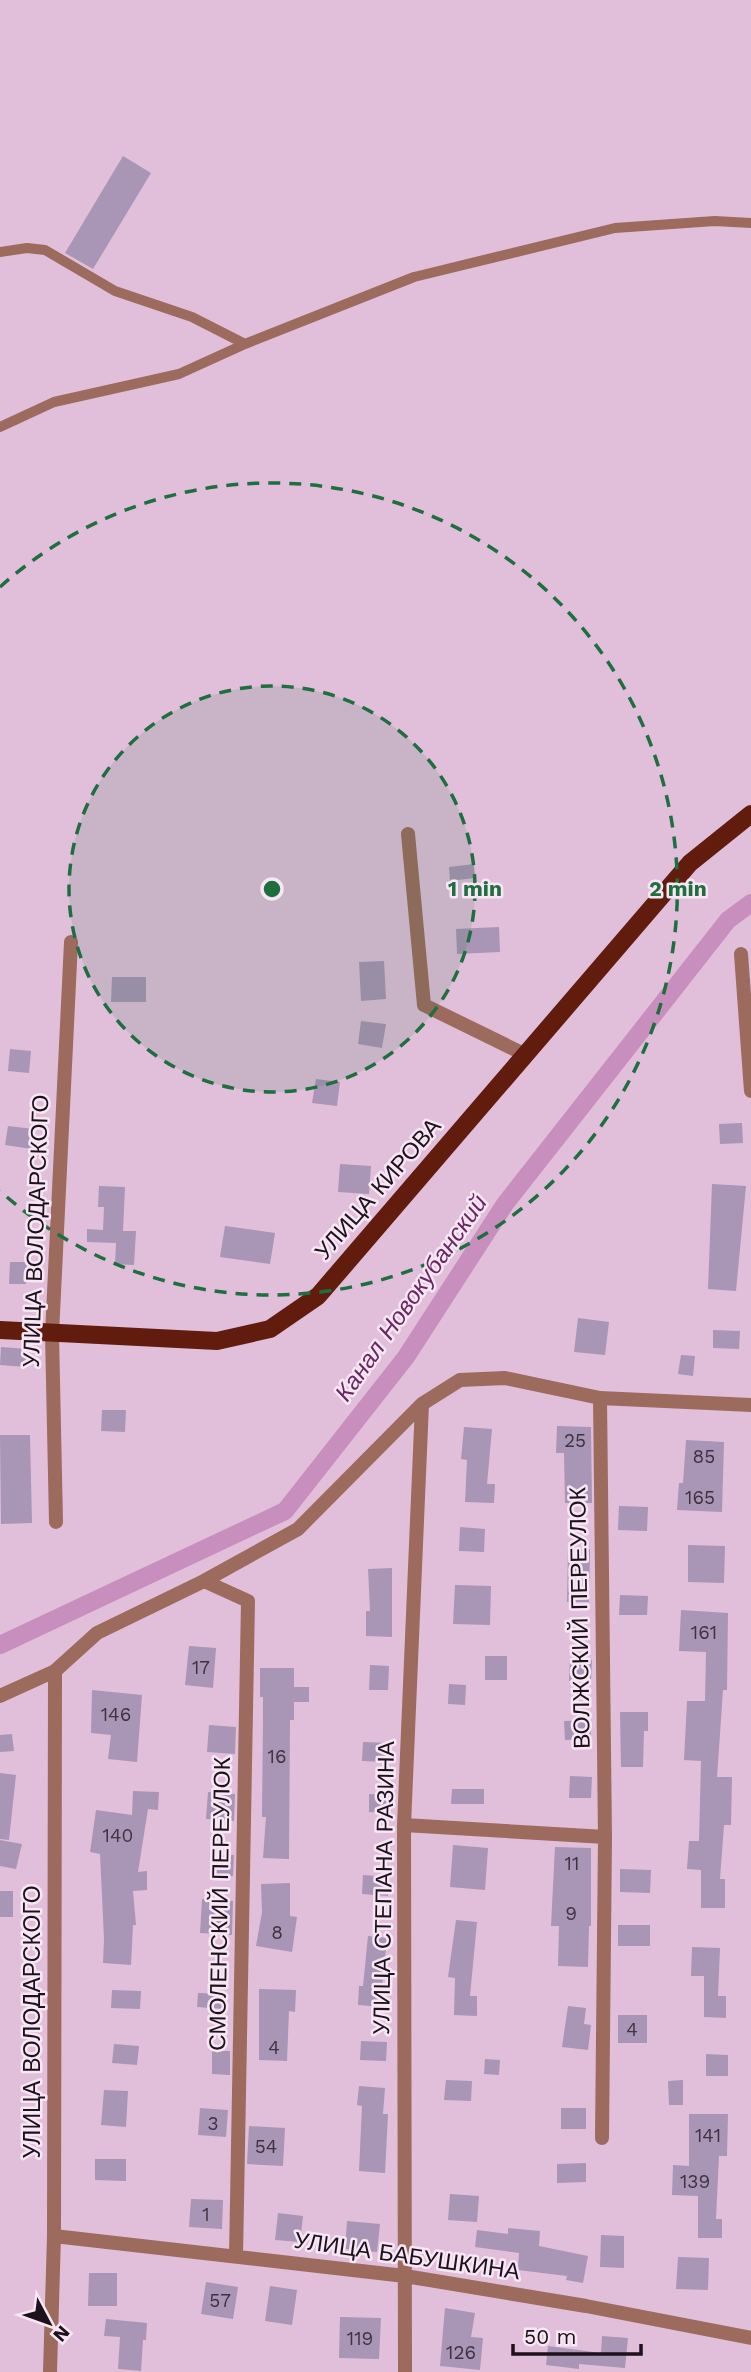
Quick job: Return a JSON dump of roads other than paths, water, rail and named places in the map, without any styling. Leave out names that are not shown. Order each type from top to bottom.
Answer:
[{"type":"main road","name":"УЛИЦА КИРОВА","points":[[0,1330],[217,1342],[270,1329],[318,1296],[690,863],[751,814]]},
{"type":"street","points":[[408,834],[424,1005],[526,1055]]},
{"type":"street","name":"УЛИЦА ВОЛОДАРСКОГО","points":[[56,1522],[52,1334],[71,942]]},
{"type":"street","points":[[741,954],[751,1091]]},
{"type":"street","points":[[0,1696],[55,1671],[97,1633],[204,1581],[298,1529],[422,1404],[460,1380],[505,1378],[600,1398],[751,1405]]},
{"type":"street","name":"ВОЛЖСКИЙ ПЕРЕУЛОК","points":[[600,1398],[605,1838],[602,2137]]},
{"type":"street","name":"УЛИЦА СТЕПАНА РАЗИНА","points":[[405,2372],[404,1825],[422,1404]]},
{"type":"street","name":"СМОЛЕНСКИЙ ПЕРЕУЛОК","points":[[204,1581],[248,1601],[236,2256]]},
{"type":"street","name":"УЛИЦА ВОЛОДАРСКОГО","points":[[50,2372],[54,2236],[55,1671]]},
{"type":"street","points":[[404,1825],[605,1838]]},
{"type":"street","name":"УЛИЦА БАБУШКИНА","points":[[54,2236],[405,2276],[586,2306],[751,2338]]},
{"type":"lane","points":[[0,427],[54,402],[178,374],[244,344],[414,277],[615,228],[715,221],[751,223]]},
{"type":"lane","points":[[0,252],[27,248],[45,250],[115,291],[192,317],[244,344]]},
{"type":"waterway","name":"Канал Новокубанский","points":[[0,1645],[285,1511],[406,1357],[505,1204],[728,920],[751,903]]}]
